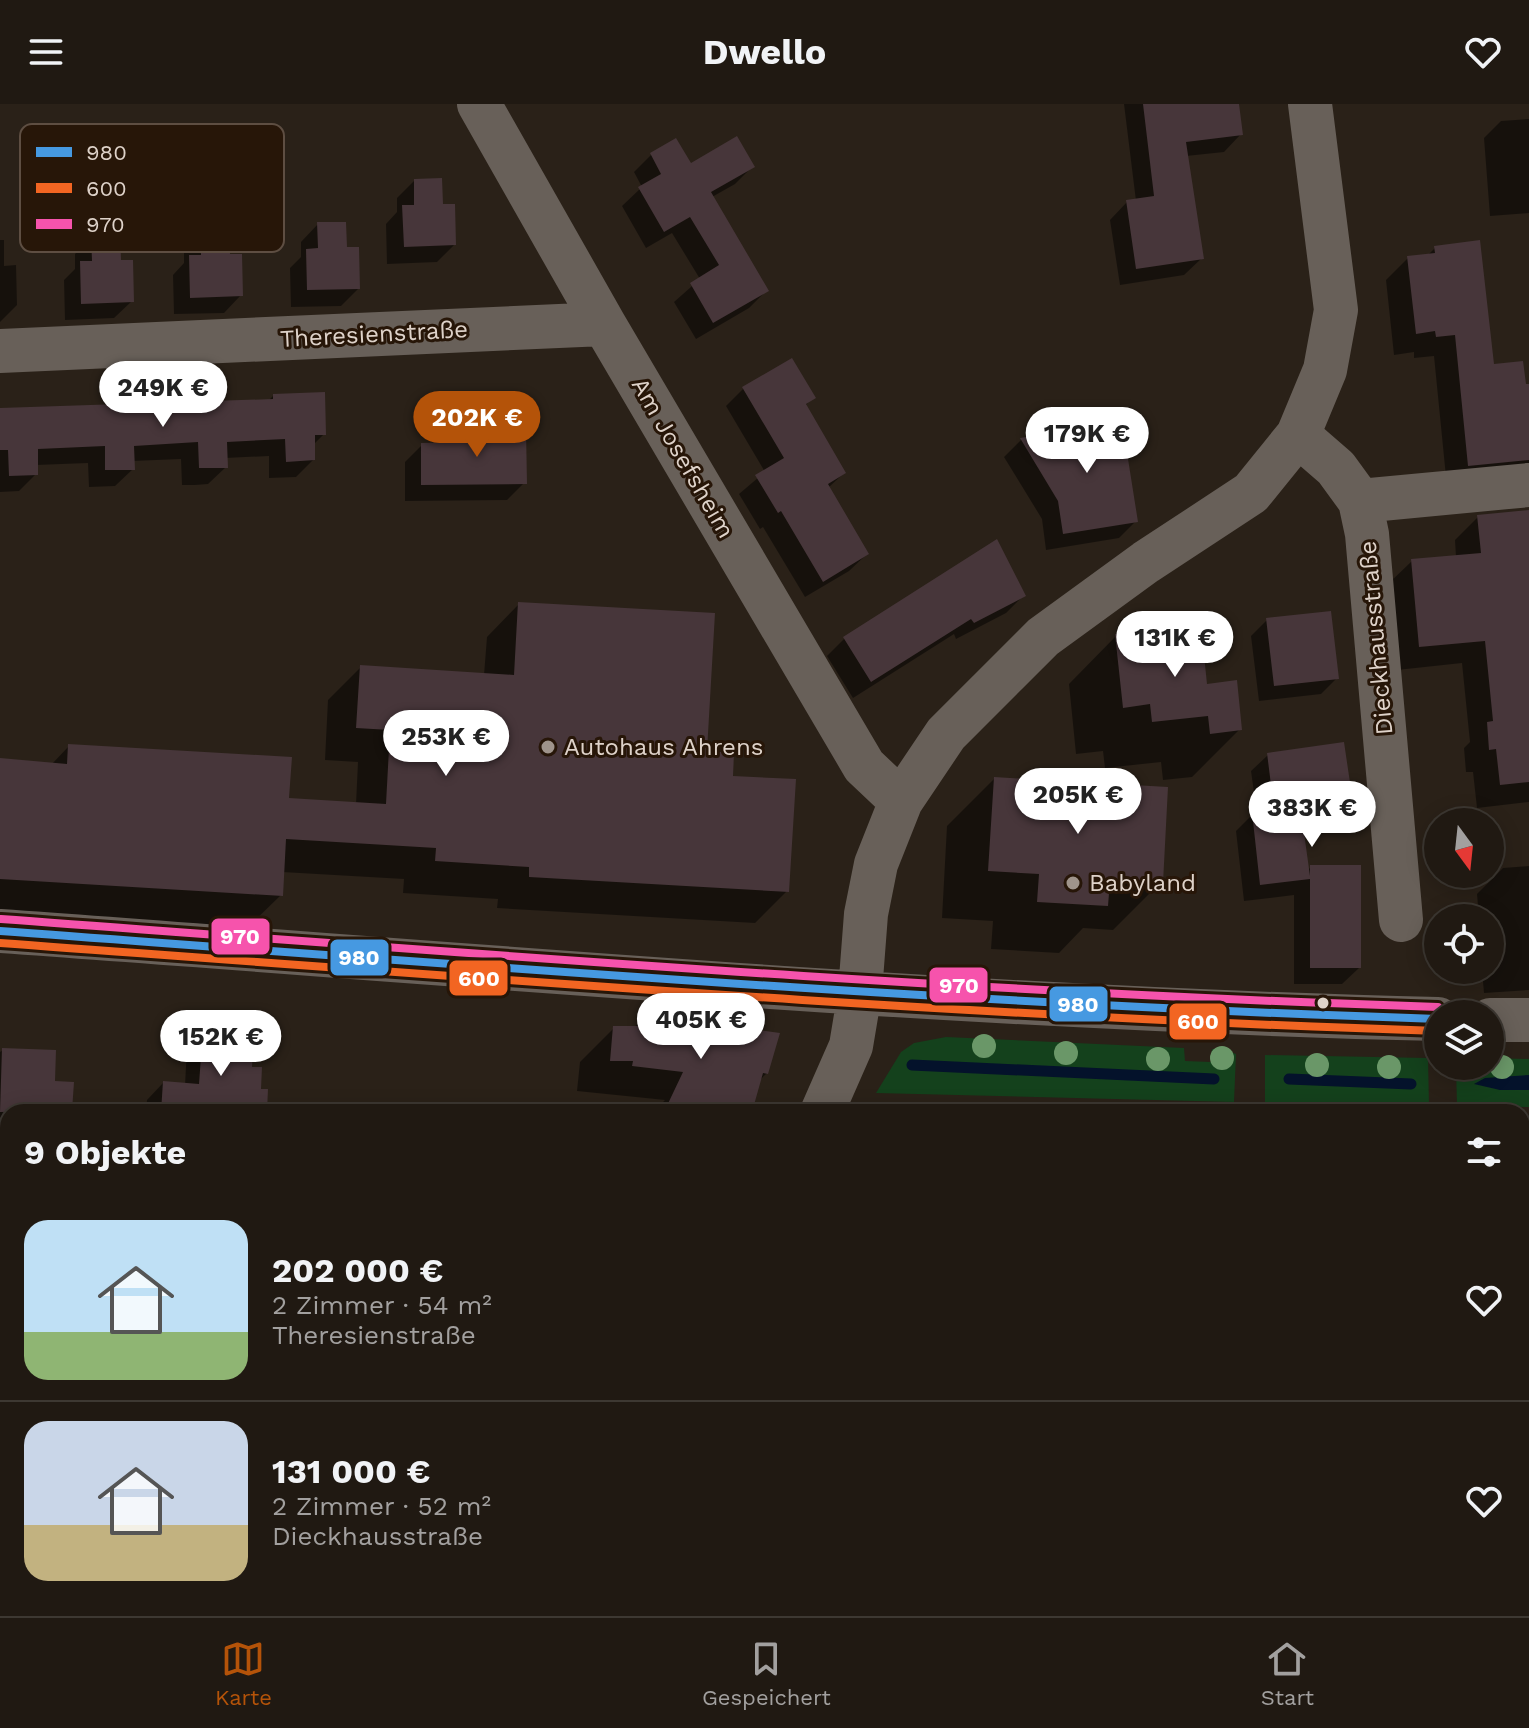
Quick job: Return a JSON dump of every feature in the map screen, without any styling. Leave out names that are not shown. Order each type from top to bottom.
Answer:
[{"type":"street","name":"Am Josefsheim","points":[[479,104],[604,324],[864,766],[901,801]]},
{"type":"street","points":[[826,1104],[851,1046],[860,992],[866,914],[876,864],[901,801],[946,734],[1043,637],[1146,562],[1251,493],[1298,435],[1325,370],[1336,310],[1310,104]]},
{"type":"street","name":"Theresienstraße","points":[[0,351],[604,324]]},
{"type":"street","name":"Dieckhausstraße","points":[[1298,435],[1336,468],[1360,501],[1367,534],[1401,920]]},
{"type":"street","points":[[1360,501],[1529,485]]},
{"type":"street","points":[[0,931],[860,992],[1200,1012],[1424,1019]]},
{"type":"street","points":[[1504,1020],[1529,1020]]},
{"type":"green space","points":[[946,1037],[1184,1048],[1185,1061],[1211,1062],[1212,1049],[1223,1049],[1236,1054],[1234,1102],[876,1093],[901,1052],[914,1043]]},
{"type":"green space","points":[[1265,1055],[1424,1058],[1429,1104],[1265,1102]]},
{"type":"green space","points":[[1504,1058],[1529,1059],[1529,1104],[1457,1104],[1456,1080],[1504,1080]]},
{"type":"water","points":[[1529,1075],[1529,1090],[1500,1090],[1474,1084],[1481,1080],[1504,1080],[1504,1077]]},
{"type":"building","points":[[1143,104],[1239,104],[1243,135],[1186,142],[1204,259],[1136,269],[1126,200],[1154,196]]},
{"type":"building","points":[[737,136],[755,167],[711,192],[769,291],[713,323],[690,283],[719,265],[690,217],[664,232],[638,187],[661,174],[650,153],[676,138],[691,163]]},
{"type":"building","points":[[442,178],[443,204],[455,204],[456,245],[404,247],[402,205],[414,205],[414,179]]},
{"type":"building","points":[[317,222],[346,222],[347,247],[359,247],[360,289],[307,290],[306,249],[318,248]]},
{"type":"building","points":[[1480,240],[1494,364],[1523,361],[1526,384],[1529,384],[1529,460],[1468,466],[1455,335],[1436,337],[1435,331],[1416,334],[1407,256],[1435,253],[1434,246]]},
{"type":"building","points":[[92,252],[121,252],[121,260],[133,260],[134,302],[81,304],[80,261],[92,261]]},
{"type":"building","points":[[201,252],[242,254],[243,296],[190,298],[189,255],[201,255]]},
{"type":"building","points":[[792,358],[816,398],[806,404],[846,473],[828,484],[869,554],[823,582],[781,511],[778,513],[755,475],[784,458],[742,387]]},
{"type":"building","points":[[325,392],[326,435],[315,435],[315,460],[286,462],[285,439],[227,442],[228,468],[199,468],[198,442],[134,446],[135,470],[105,470],[105,446],[38,449],[38,475],[9,476],[8,450],[0,450],[0,408],[273,399],[273,394]]},
{"type":"building","points":[[1122,421],[1138,522],[1063,534],[1058,501],[1020,438]]},
{"type":"building","points":[[460,429],[526,429],[527,484],[421,485],[421,443],[460,442]]},
{"type":"building","points":[[1529,510],[1529,782],[1500,785],[1496,749],[1489,750],[1487,722],[1493,721],[1485,641],[1419,647],[1411,559],[1481,553],[1477,515]]},
{"type":"building","points":[[997,539],[1026,596],[974,623],[971,619],[871,682],[843,637]]},
{"type":"building","name":"Autohaus Ahrens","points":[[518,602],[715,613],[707,751],[734,753],[733,776],[796,779],[789,892],[529,877],[529,867],[435,861],[436,848],[286,839],[283,896],[0,879],[0,758],[67,764],[68,744],[292,757],[289,798],[386,804],[390,730],[356,728],[360,665],[514,675]]},
{"type":"building","points":[[1331,611],[1339,679],[1274,686],[1266,618]]},
{"type":"building","points":[[1201,626],[1207,684],[1237,680],[1242,730],[1210,734],[1208,716],[1152,722],[1150,704],[1123,708],[1115,634]]},
{"type":"building","points":[[1344,742],[1353,803],[1301,811],[1310,876],[1310,865],[1361,865],[1361,968],[1310,968],[1310,879],[1260,885],[1252,812],[1274,809],[1267,753]]},
{"type":"building","points":[[994,777],[1168,787],[1163,883],[1110,881],[1108,906],[1037,902],[1039,874],[988,871]]},
{"type":"building","points":[[639,1020],[704,1022],[780,1033],[768,1074],[763,1073],[754,1104],[668,1104],[683,1072],[632,1066],[633,1061],[610,1061],[613,1026],[638,1026]]},
{"type":"building","points":[[203,1029],[254,1033],[252,1067],[262,1067],[261,1089],[268,1089],[267,1104],[162,1104],[163,1081],[199,1084]]},
{"type":"building","points":[[2,1048],[56,1050],[55,1081],[74,1082],[72,1104],[0,1104]]},
{"type":"waterway","points":[[912,1065],[1214,1079]]},
{"type":"waterway","points":[[1289,1079],[1411,1084]]},
{"type":"transit line","name":"970","points":[[1,919],[899,982],[1424,1006]]},
{"type":"transit line","name":"980","points":[[0,931],[898,994],[1424,1018]]},
{"type":"transit line","name":"600","points":[[0,943],[898,1006],[1424,1030]]},
{"type":"place","name":"Autohaus Ahrens","points":[[548,747]]},
{"type":"place","name":"Babyland","points":[[1073,883]]}]
